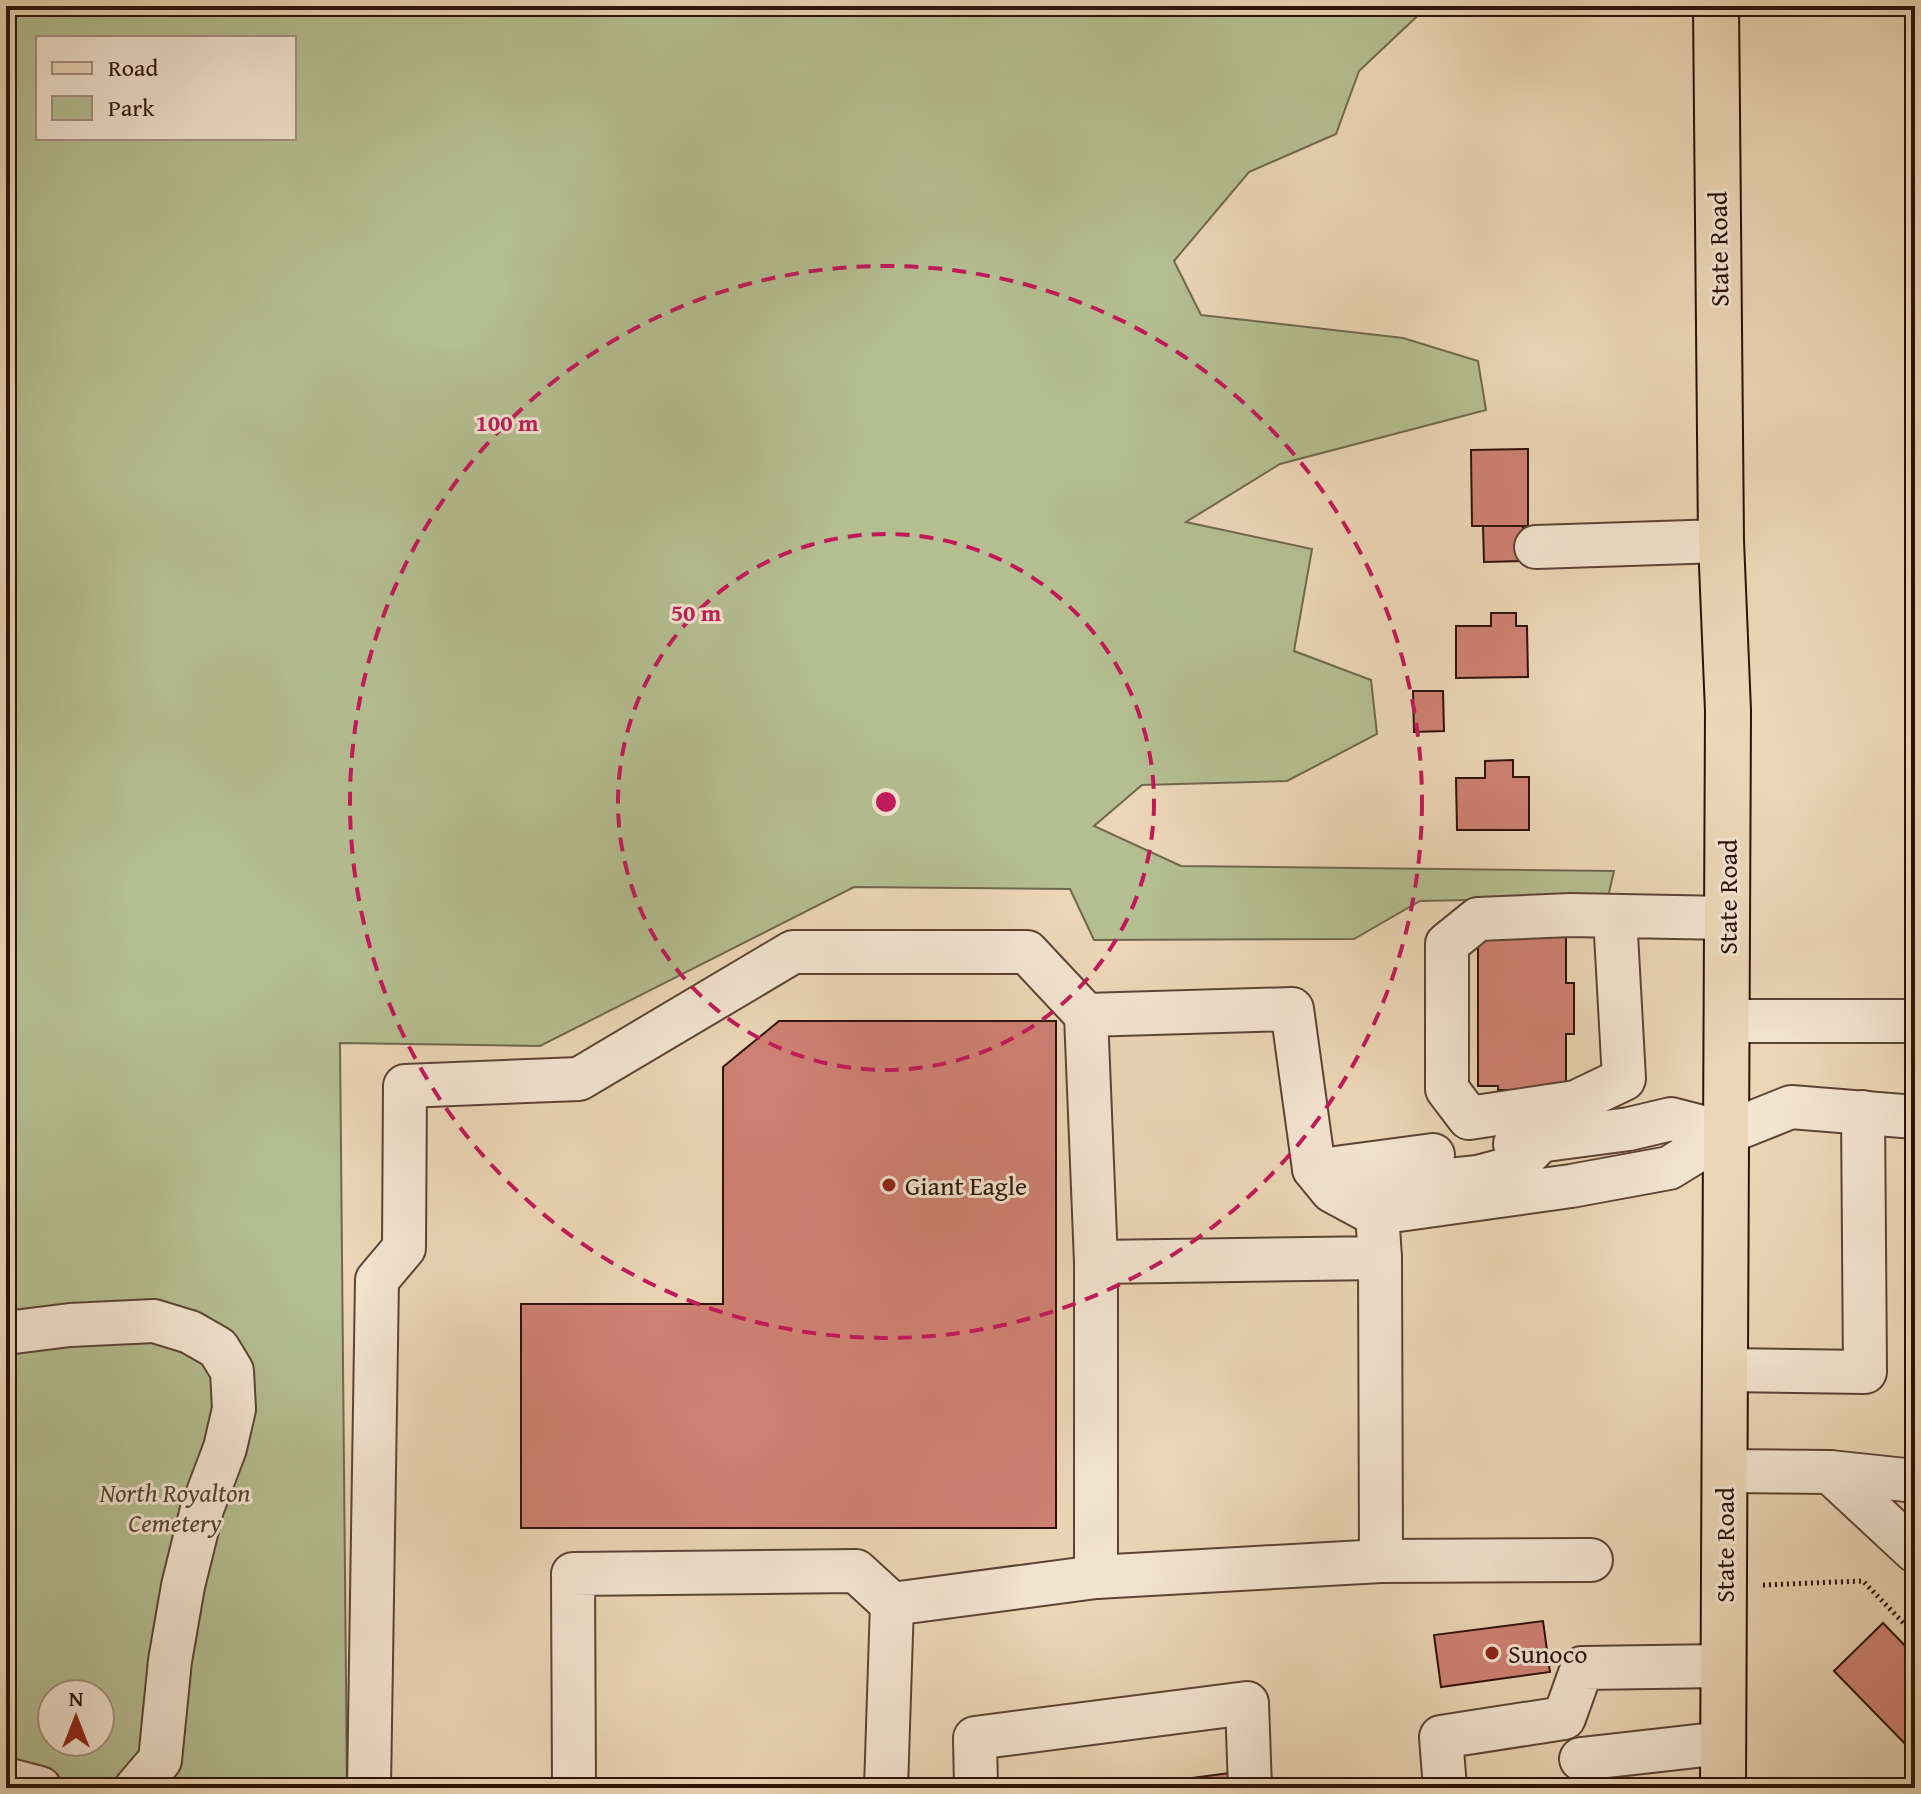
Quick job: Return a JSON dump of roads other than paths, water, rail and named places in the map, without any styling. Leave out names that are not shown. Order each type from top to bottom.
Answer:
[{"type":"main road","name":"State Road","points":[[1716,6],[1721,541],[1728,711],[1723,1788]]},
{"type":"lane","points":[[1536,547],[1721,541]]},
{"type":"lane","points":[[1615,916],[1624,1079],[1576,1102],[1469,1118],[1447,1089],[1447,944],[1478,919],[1570,915],[1727,918]]},
{"type":"lane","points":[[369,1788],[377,1280],[404,1248],[405,1086],[579,1079],[793,952],[1027,952],[1086,1015],[1096,1262],[1096,1577]]},
{"type":"lane","points":[[1086,1015],[1292,1009],[1314,1169],[1332,1191],[1377,1213],[1571,1186],[1669,1168],[1726,1133],[1791,1107],[1915,1117]]},
{"type":"lane","points":[[1726,1021],[1915,1021]]},
{"type":"lane","points":[[1725,1370],[1865,1372],[1863,1112]]},
{"type":"lane","points":[[1314,1169],[1629,1129],[1671,1119],[1726,1133]]},
{"type":"lane","points":[[1381,1561],[1380,1258],[1377,1205],[1385,1192],[1393,1188],[1478,1177],[1515,1167],[1540,1141]]},
{"type":"lane","points":[[1096,1262],[1380,1258]]},
{"type":"lane","points":[[6,1333],[70,1325],[154,1321],[190,1332],[218,1348],[232,1371],[234,1409],[225,1448],[202,1509],[183,1586],[170,1661],[160,1760],[136,1788]]},
{"type":"lane","points":[[1724,1471],[1830,1472],[1915,1481]]},
{"type":"lane","points":[[1830,1472],[1915,1551]]},
{"type":"lane","points":[[892,1604],[1096,1577],[1381,1561],[1591,1560]]},
{"type":"lane","points":[[574,1788],[573,1574],[856,1571],[892,1604],[886,1788]]},
{"type":"lane","points":[[1723,1666],[1582,1668],[1564,1718],[1587,1773],[1723,1743]]},
{"type":"lane","points":[[976,1788],[975,1738],[1247,1703],[1250,1788]]},
{"type":"lane","points":[[1445,1788],[1441,1737],[1564,1718]]},
{"type":"lane","points":[[6,1779],[40,1788]]},
{"type":"place","name":"Giant Eagle","points":[[889,1185]]},
{"type":"place","name":"Sunoco","points":[[1492,1653]]},
{"type":"park label","name":"North Royalton Cemetery","points":[[175,1507]]}]
